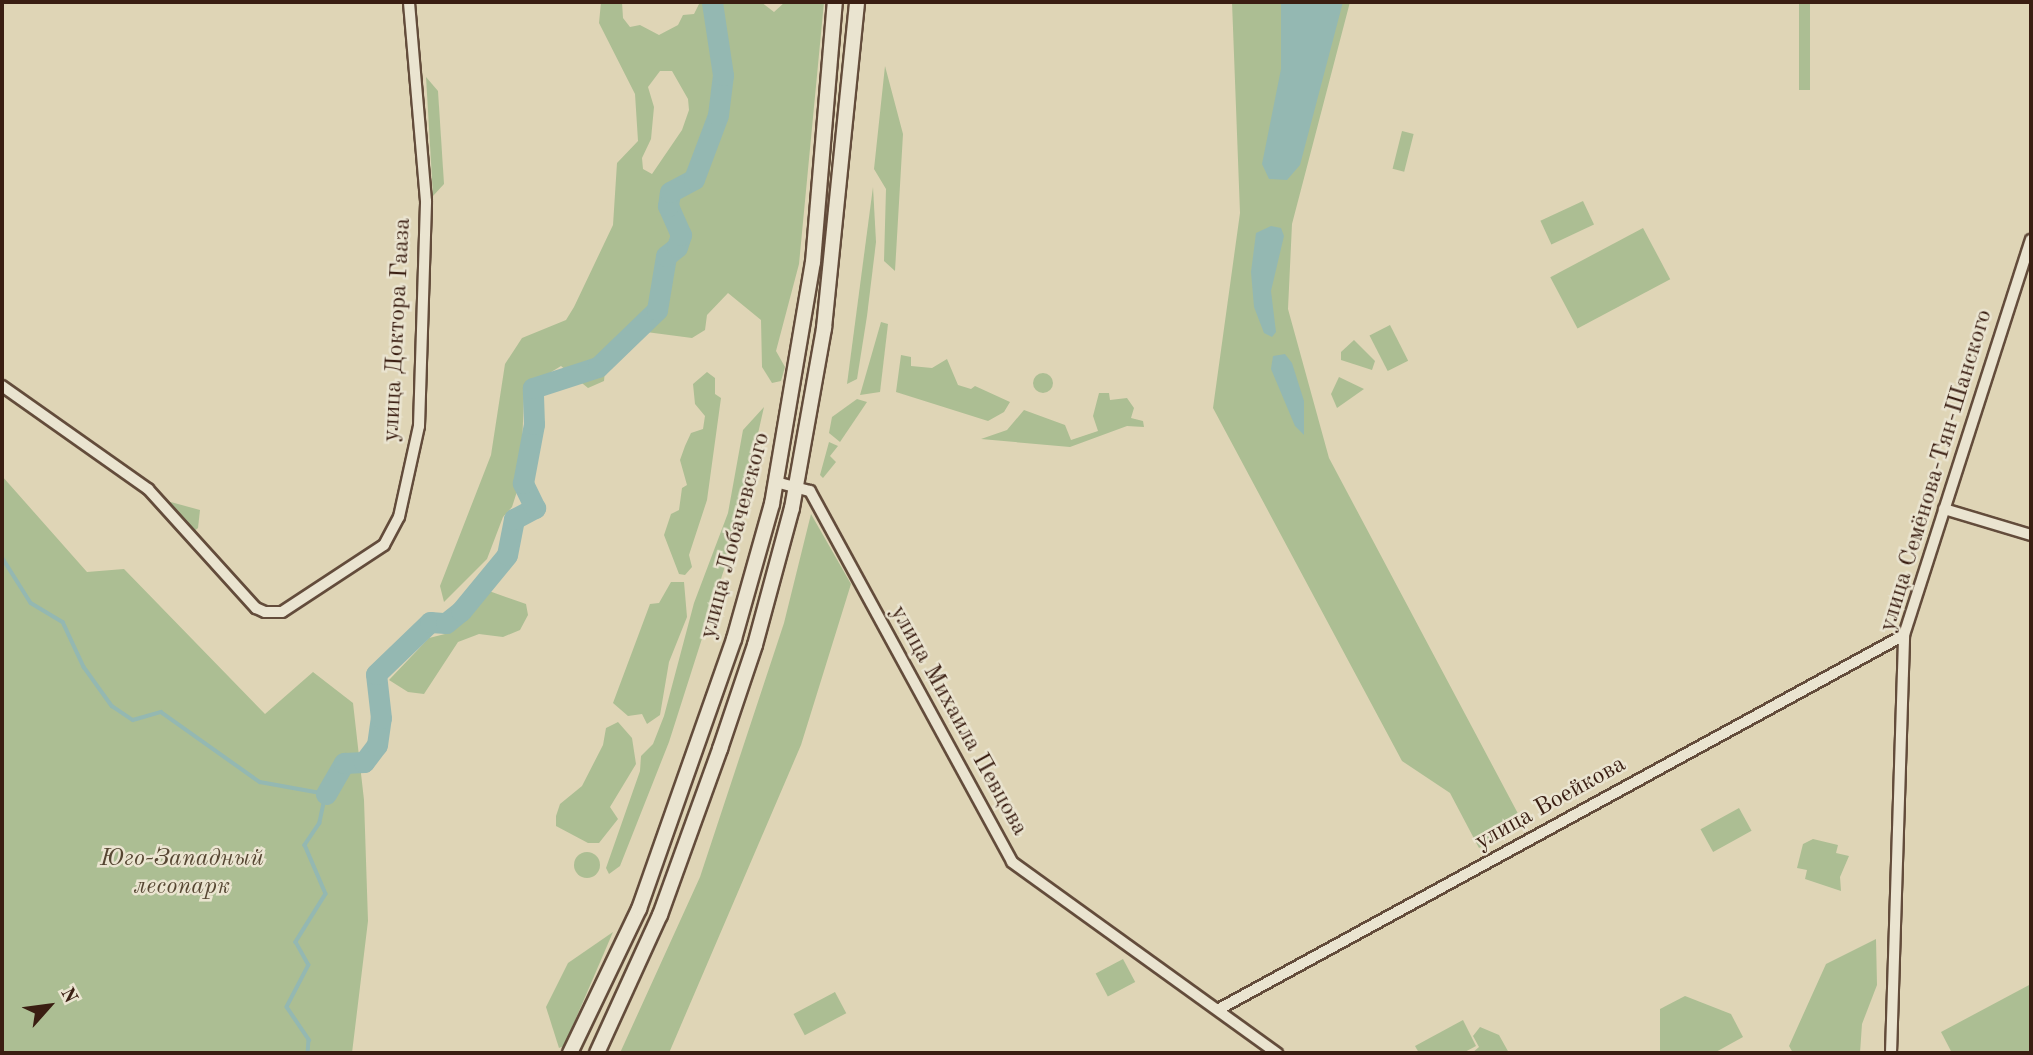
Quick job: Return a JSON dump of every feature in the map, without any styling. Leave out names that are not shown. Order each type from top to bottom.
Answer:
[{"type":"main road","name":"улица Лобачевского","points":[[570,1053],[648,884],[734,639],[776,482],[813,262],[835,2]]},
{"type":"main road","name":"улица Лобачевского","points":[[597,1053],[660,915],[720,749],[755,645],[797,485],[824,328],[857,2]]},
{"type":"street","name":"улица Доктора Гааза","points":[[2,386],[148,489],[265,612],[282,612],[384,545],[399,517],[419,426],[426,201],[409,2]]},
{"type":"street","name":"улица Семёнова-Тян-Шанского","points":[[1891,1053],[1904,635],[2031,240]]},
{"type":"street","points":[[776,482],[797,485]]},
{"type":"street","name":"улица Михаила Певцова","points":[[797,485],[814,499],[1012,862],[1277,1053]]},
{"type":"street","points":[[1944,509],[2031,535]]},
{"type":"street","name":"улица Воейкова","points":[[1219,1009],[1904,635]]},
{"type":"green space","points":[[601,2],[622,2],[623,18],[630,27],[640,25],[659,35],[678,25],[683,15],[694,14],[700,2],[761,2],[774,12],[785,2],[824,2],[799,264],[776,351],[785,367],[781,381],[772,383],[762,367],[761,320],[728,293],[707,315],[705,330],[692,338],[631,330],[607,350],[604,381],[588,388],[561,366],[548,374],[524,392],[521,479],[512,507],[503,517],[487,559],[444,602],[440,586],[491,455],[505,364],[522,338],[566,320],[574,307],[613,225],[617,163],[638,141],[635,94],[599,23]],"holes":[[[660,71],[672,71],[688,99],[689,110],[682,130],[652,174],[643,169],[642,158],[651,139],[654,107],[648,87]]]},
{"type":"green space","points":[[1232,2],[1350,2],[1292,224],[1288,309],[1329,458],[1523,823],[1479,848],[1450,793],[1402,761],[1213,408],[1240,213]]},
{"type":"green space","points":[[1799,2],[1810,2],[1810,90],[1799,90]]},
{"type":"green space","points":[[885,66],[903,134],[895,271],[884,261],[886,189],[874,169]]},
{"type":"green space","points":[[426,77],[438,91],[444,184],[433,196]]},
{"type":"green space","points":[[1402,131],[1414,134],[1404,172],[1393,169]]},
{"type":"green space","points":[[873,187],[876,242],[867,316],[857,379],[847,384]]},
{"type":"green space","points":[[1583,201],[1594,225],[1551,244],[1540,221]]},
{"type":"green space","points":[[1643,228],[1670,279],[1578,329],[1550,277]]},
{"type":"green space","points":[[881,322],[888,324],[880,392],[860,395]]},
{"type":"green space","points":[[1390,325],[1408,361],[1388,371],[1370,335]]},
{"type":"green space","points":[[1354,340],[1375,361],[1372,370],[1341,360],[1341,352]]},
{"type":"green space","points":[[901,355],[911,357],[911,366],[932,368],[947,359],[958,385],[971,389],[975,386],[1010,402],[1004,412],[988,421],[896,392]]},
{"type":"green space","points":[[707,372],[715,378],[715,394],[721,398],[707,500],[689,555],[692,567],[685,575],[679,574],[664,535],[671,514],[679,510],[682,488],[687,485],[680,460],[685,446],[691,433],[703,429],[705,416],[695,404],[693,384]]},
{"type":"green space","points":[[1043,373],[1050,376],[1053,383],[1050,390],[1043,393],[1036,390],[1033,383],[1036,376]]},
{"type":"green space","points":[[1339,377],[1364,389],[1337,408],[1331,394]]},
{"type":"green space","points":[[1099,393],[1109,393],[1110,400],[1127,398],[1134,408],[1131,418],[1143,421],[1144,427],[1127,426],[1070,447],[981,439],[1007,430],[1024,410],[1065,425],[1071,440],[1098,431],[1093,416]]},
{"type":"green space","points":[[857,399],[867,402],[840,442],[829,433],[832,417]]},
{"type":"green space","points":[[764,407],[735,535],[669,742],[620,866],[609,874],[606,868],[640,771],[641,756],[653,744],[664,716],[694,603],[728,513],[743,430]]},
{"type":"green space","points":[[829,442],[838,446],[830,456],[836,462],[823,478],[820,475]]},
{"type":"green space","name":"Юго-Западный лесопарк","points":[[2,476],[87,572],[124,569],[265,714],[313,672],[353,703],[364,800],[368,921],[352,1053],[2,1053]]},
{"type":"green space","points":[[167,501],[200,510],[198,528],[193,532]]},
{"type":"green space","points":[[811,514],[851,584],[801,745],[669,1053],[620,1053],[700,877],[784,623]]},
{"type":"green space","points":[[671,582],[684,582],[687,617],[669,662],[660,715],[647,724],[642,714],[628,716],[613,703],[650,604],[659,603]]},
{"type":"green space","points":[[489,591],[526,604],[528,615],[520,630],[503,637],[479,634],[458,642],[424,694],[408,692],[389,680],[429,638],[449,633]]},
{"type":"green space","points":[[618,722],[632,738],[636,764],[610,807],[618,819],[599,843],[588,843],[556,826],[556,816],[560,804],[582,786],[603,745],[606,728]]},
{"type":"green space","points":[[1739,808],[1752,831],[1713,852],[1701,829]]},
{"type":"green space","points":[[1813,839],[1838,845],[1836,853],[1849,856],[1840,877],[1841,891],[1805,879],[1807,870],[1797,868],[1803,844]]},
{"type":"green space","points":[[587,852],[596,856],[600,865],[596,874],[587,878],[578,874],[574,865],[578,856]]},
{"type":"green space","points":[[613,932],[564,1046],[559,1048],[546,1007],[568,963]]},
{"type":"green space","points":[[1876,939],[1877,985],[1862,1024],[1860,1053],[1793,1053],[1789,1046],[1826,964]]},
{"type":"green space","points":[[1123,959],[1135,982],[1108,997],[1096,974]]},
{"type":"green space","points":[[2031,984],[2031,1053],[1952,1053],[1941,1032]]},
{"type":"green space","points":[[835,992],[846,1013],[805,1035],[794,1014]]},
{"type":"green space","points":[[1685,996],[1731,1014],[1743,1037],[1714,1053],[1660,1053],[1660,1009]]},
{"type":"green space","points":[[1463,1020],[1476,1046],[1463,1053],[1419,1053],[1415,1046]]},
{"type":"green space","points":[[1480,1027],[1499,1035],[1509,1053],[1472,1053],[1479,1047],[1473,1036]]},
{"type":"water","points":[[1281,2],[1343,2],[1300,165],[1287,180],[1269,179],[1262,164],[1281,69]]},
{"type":"water","points":[[1271,226],[1281,228],[1284,236],[1271,291],[1276,332],[1272,337],[1264,333],[1254,307],[1251,272],[1256,233]]},
{"type":"water","points":[[1285,354],[1292,363],[1304,401],[1304,435],[1295,426],[1271,369],[1273,356]]},
{"type":"waterway","points":[[326,794],[344,763],[364,762],[377,745],[381,718],[376,674],[430,622],[446,623],[461,611],[507,555],[514,519],[535,508],[523,483],[534,424],[533,388],[598,367],[657,310],[666,256],[677,247],[681,235],[668,206],[670,192],[694,179],[718,115],[723,75],[712,2]]},
{"type":"waterway","points":[[2,557],[31,603],[63,622],[84,667],[112,706],[133,720],[161,712],[260,782],[326,794],[320,823],[305,845],[326,894],[296,942],[309,965],[287,1007],[309,1040],[308,1053]]}]
